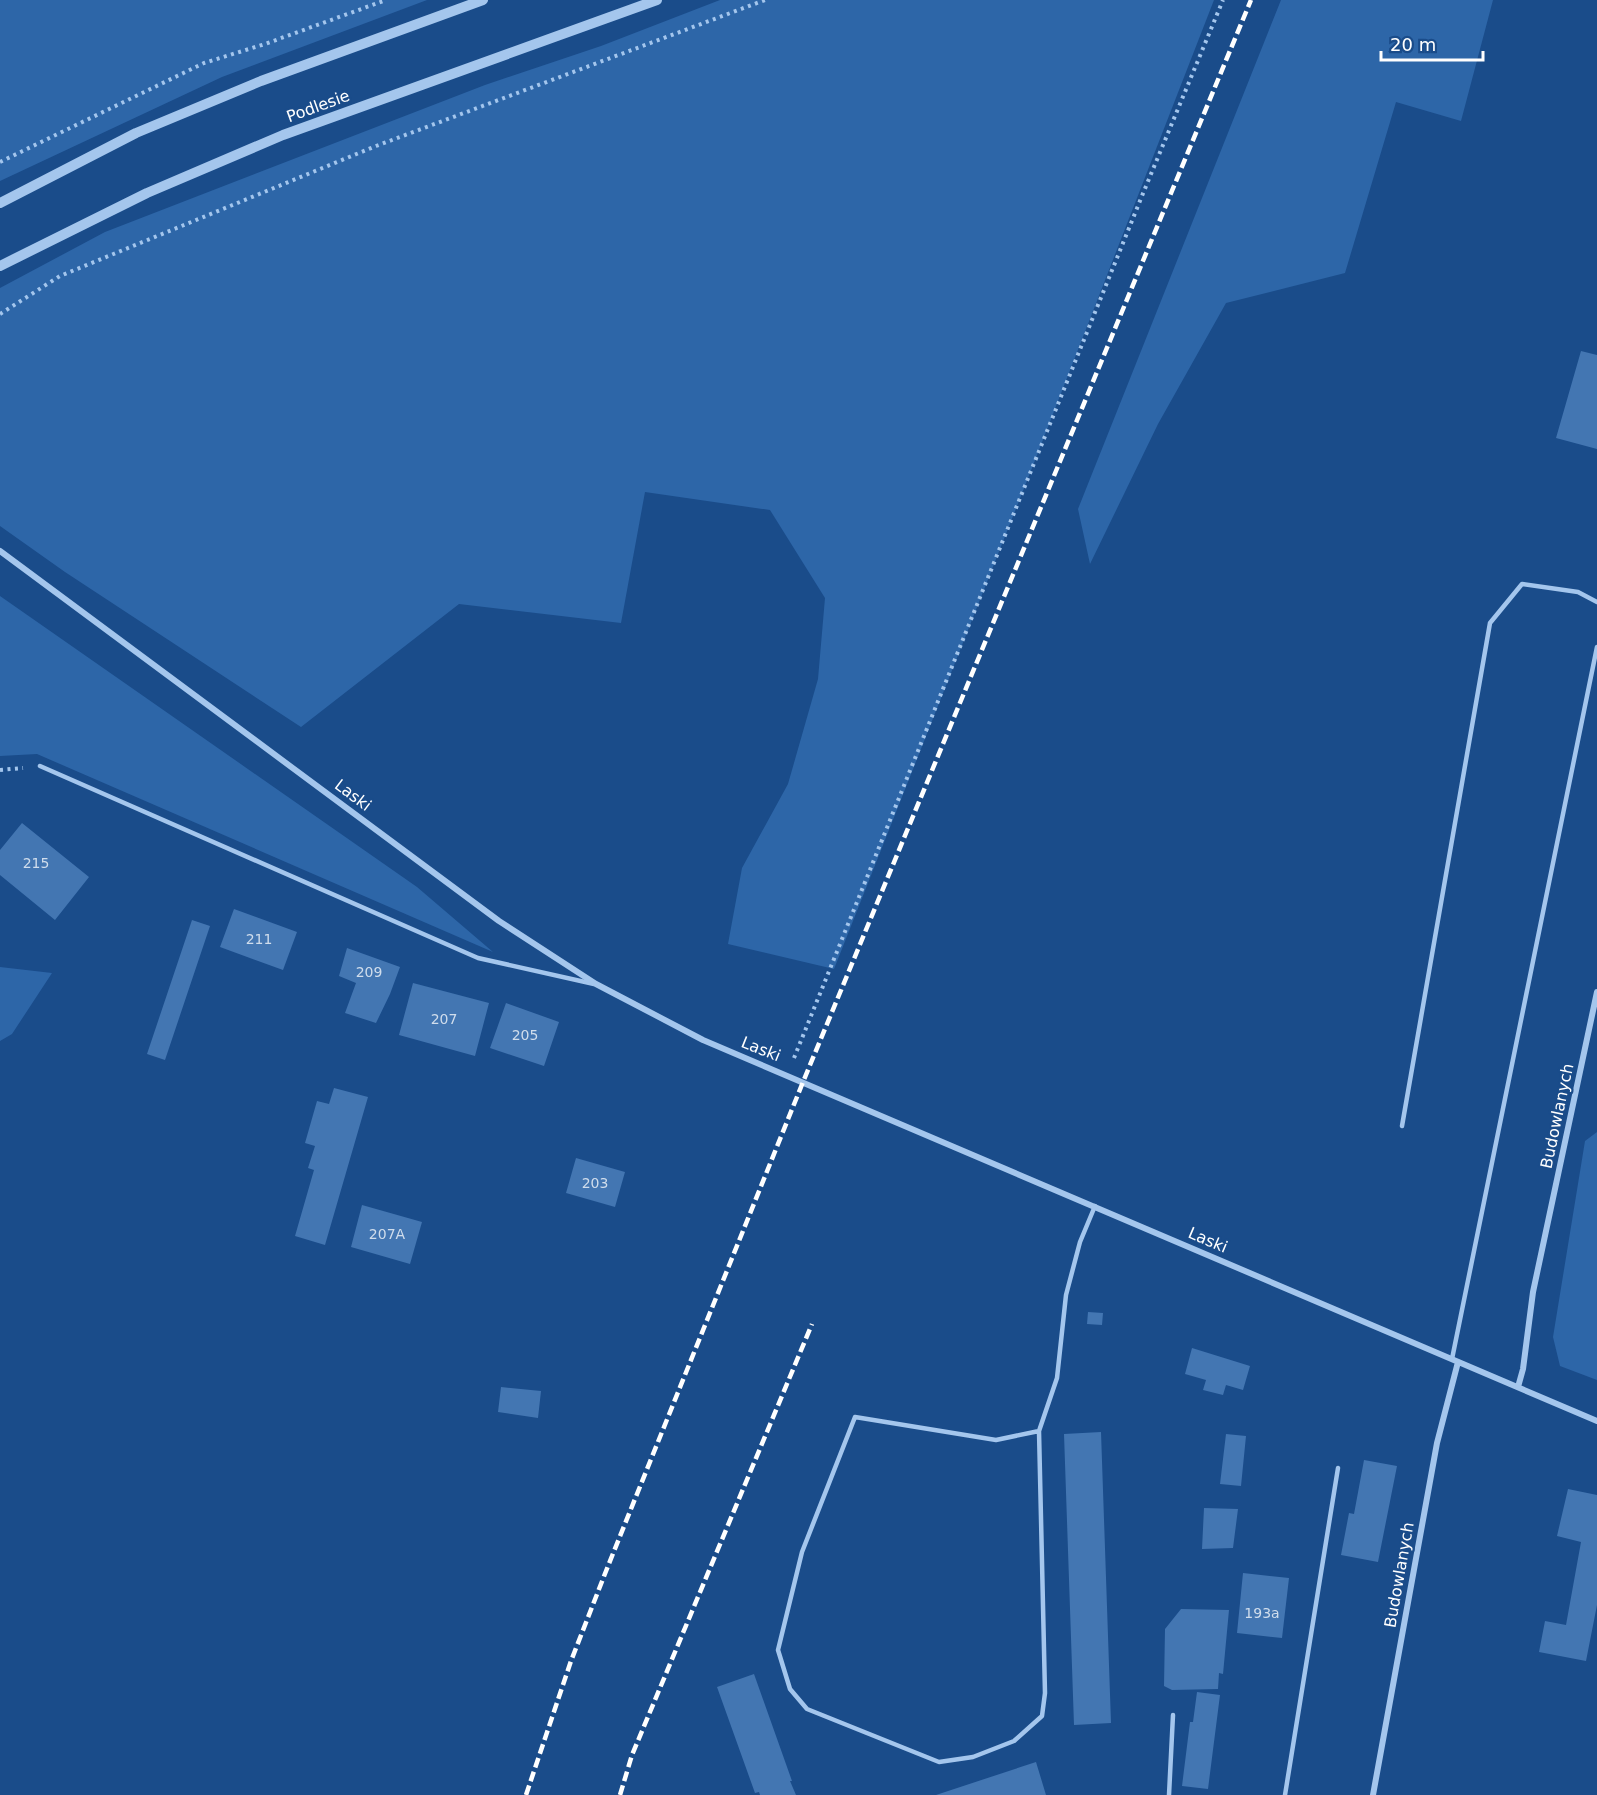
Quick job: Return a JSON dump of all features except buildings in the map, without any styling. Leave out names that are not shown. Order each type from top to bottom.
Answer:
[{"type":"street","points":[[0,203],[136,133],[250,85],[483,0]]},
{"type":"street","name":"Podlesie","points":[[0,266],[147,193],[283,135],[657,0]]},
{"type":"street","name":"Laski","points":[[0,551],[499,921],[596,984],[703,1040],[1597,1421]]},
{"type":"street","name":"Budowlanych","points":[[1518,1388],[1523,1369],[1533,1292],[1597,992]]},
{"type":"street","name":"Budowlanych","points":[[1373,1795],[1437,1443],[1455,1360]]},
{"type":"lane","points":[[1402,1126],[1490,623],[1522,584],[1578,592],[1597,602]]},
{"type":"lane","points":[[1455,1360],[1597,647]]},
{"type":"lane","points":[[40,766],[478,958],[596,984]]},
{"type":"lane","points":[[1039,1431],[996,1440],[855,1417],[802,1552],[778,1650],[790,1689],[807,1708],[939,1762],[973,1757],[1014,1741],[1042,1716],[1046,1693],[1039,1431],[1058,1378],[1066,1295],[1080,1242],[1095,1206]]},
{"type":"lane","points":[[1285,1795],[1338,1468]]},
{"type":"lane","points":[[1169,1795],[1173,1715]]},
{"type":"path","points":[[0,162],[204,63],[265,44],[386,0]]},
{"type":"path","points":[[0,314],[60,276],[376,146],[765,0]]},
{"type":"path","points":[[787,1075],[1223,0]]},
{"type":"shaded area","points":[[0,0],[427,0],[222,77],[0,181]]},
{"type":"shaded area","points":[[720,0],[1214,0],[834,969],[728,944],[742,868],[788,784],[818,679],[825,598],[770,510],[645,492],[621,623],[459,604],[301,727],[65,572],[0,526],[0,288],[105,232],[485,85],[601,46]]},
{"type":"shaded area","points":[[1281,0],[1493,0],[1461,121],[1396,102],[1345,273],[1226,303],[1158,424],[1090,564],[1078,509]]},
{"type":"shaded area","points":[[0,596],[417,887],[493,952],[37,754],[0,756]]},
{"type":"shaded area","points":[[0,967],[52,973],[12,1034],[0,1041]]},
{"type":"shaded area","points":[[1597,1132],[1597,1380],[1560,1366],[1553,1337],[1585,1141]]},
{"type":"railway","points":[[526,1795],[571,1661],[803,1082],[1251,0]]},
{"type":"railway","points":[[620,1795],[632,1755],[812,1324]]}]
